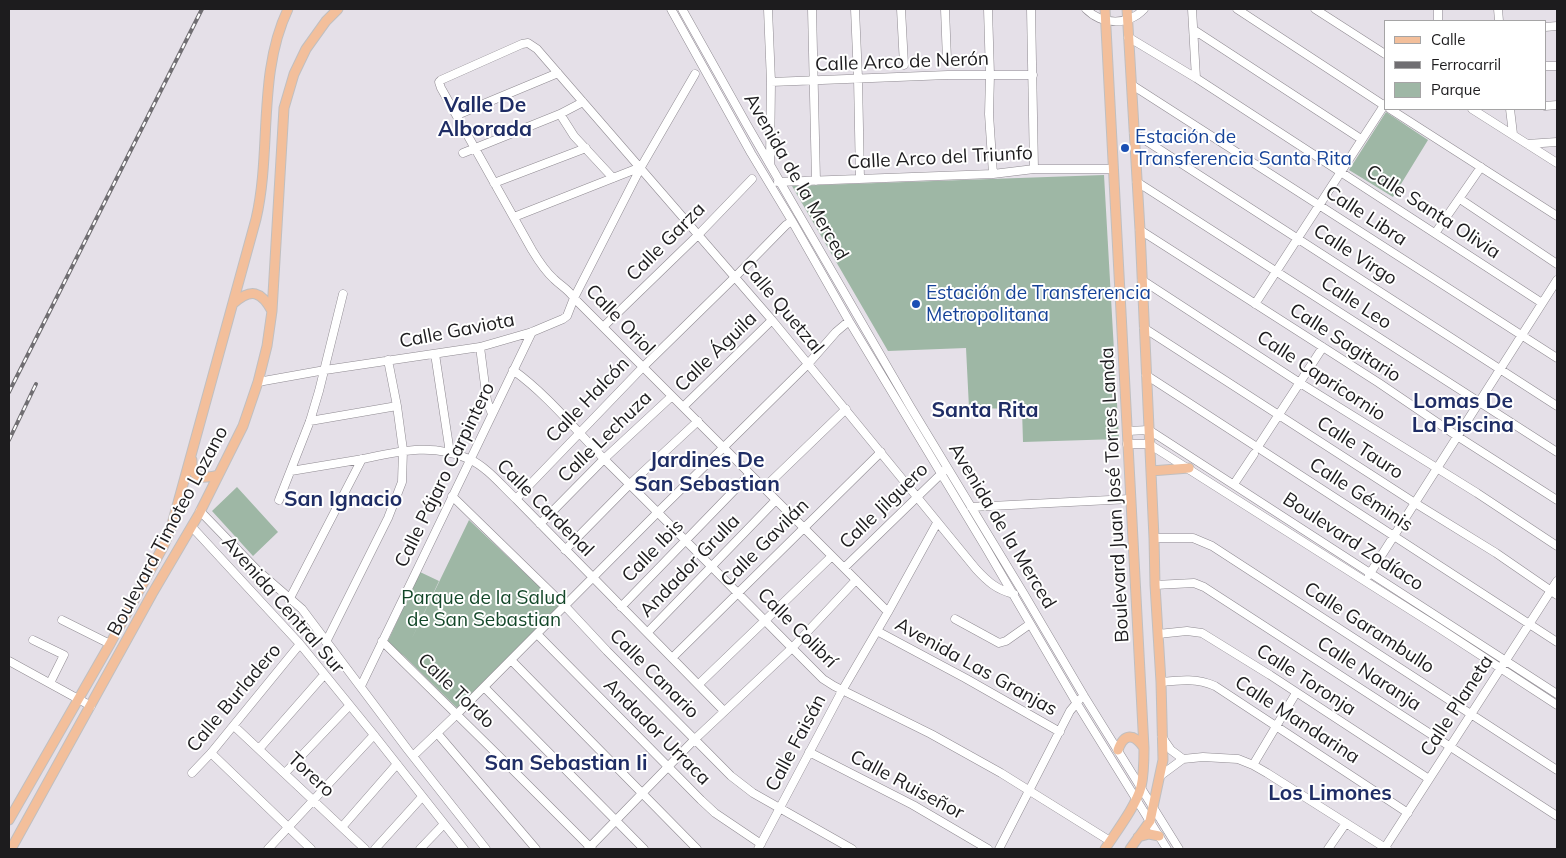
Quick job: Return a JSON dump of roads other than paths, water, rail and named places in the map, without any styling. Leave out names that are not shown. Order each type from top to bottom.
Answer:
[{"type":"main road","name":"Boulevard Timoteo Lozano","points":[[9,820],[110,644],[164,545],[171,528],[234,303],[260,202],[269,82],[274,50],[283,19],[288,9]]},
{"type":"main road","name":"Boulevard Timoteo Lozano","points":[[11,849],[152,594],[197,518],[243,426],[258,382],[267,346],[272,311],[284,108],[294,74],[306,49],[326,21],[338,9]]},
{"type":"main road","name":"Boulevard Juan José Torres Landa","points":[[1105,9],[1144,748],[1144,770],[1141,788],[1108,845]]},
{"type":"main road","name":"Boulevard Juan José Torres Landa","points":[[1127,9],[1140,230],[1163,760],[1150,822],[1130,849]]},
{"type":"main road","points":[[234,303],[249,293],[256,294],[262,297],[272,311]]},
{"type":"main road","points":[[194,447],[192,464],[195,474],[207,478],[218,475]]},
{"type":"main road","points":[[1150,471],[1189,468]]},
{"type":"main road","points":[[60,731],[74,738]]},
{"type":"main road","points":[[1118,750],[1123,739],[1128,737],[1135,738],[1144,748]]},
{"type":"main road","points":[[1138,837],[1149,834],[1159,836]]},
{"type":"street","name":"Avenida de la Merced","points":[[671,9],[849,321],[1166,849]]},
{"type":"street","name":"Avenida de la Merced","points":[[682,9],[947,468],[1084,696],[1179,849]]},
{"type":"street","points":[[768,9],[771,82],[770,163]]},
{"type":"street","points":[[812,9],[816,181]]},
{"type":"street","points":[[855,9],[860,179]]},
{"type":"street","points":[[901,9],[904,64]]},
{"type":"street","points":[[945,9],[947,60]]},
{"type":"street","points":[[988,9],[989,114],[993,174]]},
{"type":"street","points":[[1031,9],[1034,169]]},
{"type":"street","points":[[1086,9],[1105,21],[1128,20],[1144,9]]},
{"type":"street","points":[[1192,9],[1196,78]]},
{"type":"street","points":[[1236,9],[1384,104]]},
{"type":"street","points":[[1315,9],[1384,53]]},
{"type":"street","points":[[1194,30],[1361,140]]},
{"type":"street","name":"Calle Santa Olivia","points":[[1128,36],[1436,232],[1542,303]]},
{"type":"street","name":"Calle Quetzal","points":[[522,44],[528,43],[537,49],[641,167],[772,320],[917,496],[937,523],[991,584],[997,589],[1014,594]]},
{"type":"street","name":"Calle Oriol","points":[[522,44],[441,80],[439,85],[543,267],[553,279],[569,290],[574,298],[888,612]]},
{"type":"street","points":[[456,115],[558,73]]},
{"type":"street","name":"Calle Gaviota","points":[[258,382],[480,347],[532,332],[563,319],[641,167],[695,74]]},
{"type":"street","name":"Calle Arco de Nerón","points":[[771,82],[948,75],[1033,75]]},
{"type":"street","name":"Calle Libra","points":[[1132,85],[1557,358]]},
{"type":"street","points":[[463,153],[560,114],[583,102]]},
{"type":"street","points":[[1255,304],[1384,106]]},
{"type":"street","points":[[1392,110],[1557,216]]},
{"type":"street","points":[[1474,110],[1557,164]]},
{"type":"street","points":[[1510,110],[1513,134]]},
{"type":"street","points":[[560,114],[569,130],[614,178]]},
{"type":"street","name":"Calle Virgo","points":[[1134,133],[1557,406]]},
{"type":"street","points":[[1527,144],[1557,142]]},
{"type":"street","points":[[494,183],[586,148]]},
{"type":"street","points":[[514,217],[641,167]]},
{"type":"street","points":[[1436,232],[1481,167]]},
{"type":"street","name":"Calle Arco del Triunfo","points":[[780,181],[993,174],[1034,169],[1112,169]]},
{"type":"street","name":"Calle Garza","points":[[603,327],[699,234],[752,179]]},
{"type":"street","points":[[771,187],[780,181]]},
{"type":"street","name":"Calle Leo","points":[[1137,182],[1557,452]]},
{"type":"street","points":[[1460,199],[1557,264]]},
{"type":"street","name":"Calle Halcón","points":[[516,499],[643,367],[792,221]]},
{"type":"street","name":"Calle Sagitario","points":[[1140,230],[1557,500]]},
{"type":"street","name":"Calle Capricornio","points":[[1142,280],[1557,546]]},
{"type":"street","points":[[1365,581],[1557,280]]},
{"type":"street","points":[[279,500],[310,421],[325,370],[343,294]]},
{"type":"street","name":"Calle Águila","points":[[683,407],[772,320]]},
{"type":"street","points":[[413,756],[849,321]]},
{"type":"street","name":"Calle Tauro","points":[[1144,328],[1496,553],[1554,593]]},
{"type":"street","name":"Calle Pájaro Carpintero","points":[[361,686],[532,332]]},
{"type":"street","points":[[480,347],[487,401],[492,414]]},
{"type":"street","points":[[1234,484],[1323,347]]},
{"type":"street","points":[[435,354],[450,453]]},
{"type":"street","points":[[326,642],[399,494],[404,473],[397,406],[388,360]]},
{"type":"street","name":"Calle Colibrí","points":[[513,370],[541,393],[604,459],[766,619],[823,679],[931,734],[1001,773],[1108,845]]},
{"type":"street","name":"Calle Géminis","points":[[1146,375],[1255,451],[1394,536],[1557,642]]},
{"type":"street","name":"Calle Lechuza","points":[[540,524],[604,459],[672,396]]},
{"type":"street","points":[[310,421],[397,406]]},
{"type":"street","points":[[764,488],[846,409]]},
{"type":"street","points":[[565,550],[630,484],[698,421]]},
{"type":"street","points":[[1127,431],[1149,430]]},
{"type":"street","name":"Boulevard Zodíaco","points":[[1149,430],[1557,694]]},
{"type":"street","points":[[1127,444],[1149,444]]},
{"type":"street","name":"Boulevard Zodíaco","points":[[1149,444],[1557,705]]},
{"type":"street","name":"Calle Cardenal","points":[[291,471],[403,450],[430,449],[470,460],[486,471],[516,499],[724,711]]},
{"type":"street","name":"Calle Gavilán","points":[[672,658],[881,452]]},
{"type":"street","points":[[289,600],[362,459]]},
{"type":"street","name":"Calle Jilguero","points":[[844,568],[947,468]]},
{"type":"street","name":"Calle Ibis","points":[[622,607],[750,474]]},
{"type":"street","name":"Calle Canario","points":[[452,496],[565,606],[607,651],[742,786],[852,849]]},
{"type":"street","points":[[972,507],[1130,499]]},
{"type":"street","name":"Andador Grulla","points":[[648,632],[776,500]]},
{"type":"street","points":[[197,518],[302,610],[486,849]]},
{"type":"street","name":"Avenida Central Sur","points":[[197,518],[374,735],[464,849]]},
{"type":"street","name":"Calle Faisán","points":[[760,846],[843,689],[937,523]]},
{"type":"street","name":"Calle Garambullo","points":[[1154,538],[1193,538],[1212,546],[1557,770]]},
{"type":"street","points":[[699,684],[832,556]]},
{"type":"street","points":[[590,849],[695,739],[792,648],[856,580]]},
{"type":"street","name":"Calle Planeta","points":[[1386,849],[1529,624],[1554,593],[1557,581]]},
{"type":"street","name":"Calle Naranja","points":[[1155,585],[1194,584],[1204,587],[1557,816]]},
{"type":"street","points":[[955,619],[999,643],[1006,641],[1030,624]]},
{"type":"street","points":[[62,620],[110,644]]},
{"type":"street","name":"Avenida Las Granjas","points":[[877,631],[1060,732]]},
{"type":"street","name":"Calle Toronja","points":[[1158,634],[1187,631],[1202,633],[1429,779]]},
{"type":"street","name":"Andador Urraca","points":[[537,634],[715,813],[760,846]]},
{"type":"street","points":[[33,640],[64,655],[50,682]]},
{"type":"street","name":"Calle Tordo","points":[[382,642],[457,714],[590,849]]},
{"type":"street","name":"Calle Burladero","points":[[192,773],[234,726],[300,644]]},
{"type":"street","points":[[511,660],[697,849]]},
{"type":"street","points":[[9,661],[91,706]]},
{"type":"street","points":[[259,749],[324,675]]},
{"type":"street","name":"Calle Mandarina","points":[[1161,682],[1188,679],[1205,681],[1276,725],[1408,812]]},
{"type":"street","points":[[484,687],[644,849]]},
{"type":"street","points":[[1254,765],[1296,693]]},
{"type":"street","points":[[1000,849],[1070,710],[1084,696]]},
{"type":"street","points":[[286,773],[349,706]]},
{"type":"street","name":"Torero","points":[[234,726],[365,849]]},
{"type":"street","points":[[437,733],[536,849]]},
{"type":"street","points":[[268,849],[374,735]]},
{"type":"street","points":[[1162,737],[1171,750],[1183,759]]},
{"type":"street","name":"Calle Ruiseñor","points":[[809,752],[914,805],[988,849]]},
{"type":"street","points":[[211,753],[311,849]]},
{"type":"street","points":[[1160,776],[1183,759],[1226,757],[1238,759],[1254,765],[1386,849]]},
{"type":"street","points":[[342,827],[397,764]]},
{"type":"street","points":[[375,849],[422,797]]},
{"type":"street","points":[[1328,849],[1346,823]]},
{"type":"street","points":[[420,849],[444,824]]},
{"type":"railway","points":[[9,392],[202,9]]},
{"type":"railway","points":[[9,440],[36,384]]},
{"type":"place","name":"Estación de Transferencia Santa Rita","points":[[1125,148]]},
{"type":"place","name":"Estación de Transferencia Metropolitana","points":[[916,304]]},
{"type":"district","name":"Valle De Alborada","points":[[485,118]]},
{"type":"district","name":"Santa Rita","points":[[985,411]]},
{"type":"district","name":"Lomas De La Piscina","points":[[1463,414]]},
{"type":"district","name":"Jardines De San Sebastian","points":[[707,473]]},
{"type":"district","name":"San Ignacio","points":[[343,500]]},
{"type":"district","name":"San Sebastian Ii","points":[[566,764]]},
{"type":"district","name":"Los Limones","points":[[1330,794]]},
{"type":"park label","name":"Parque de la Salud de San Sebastian","points":[[484,609]]}]
